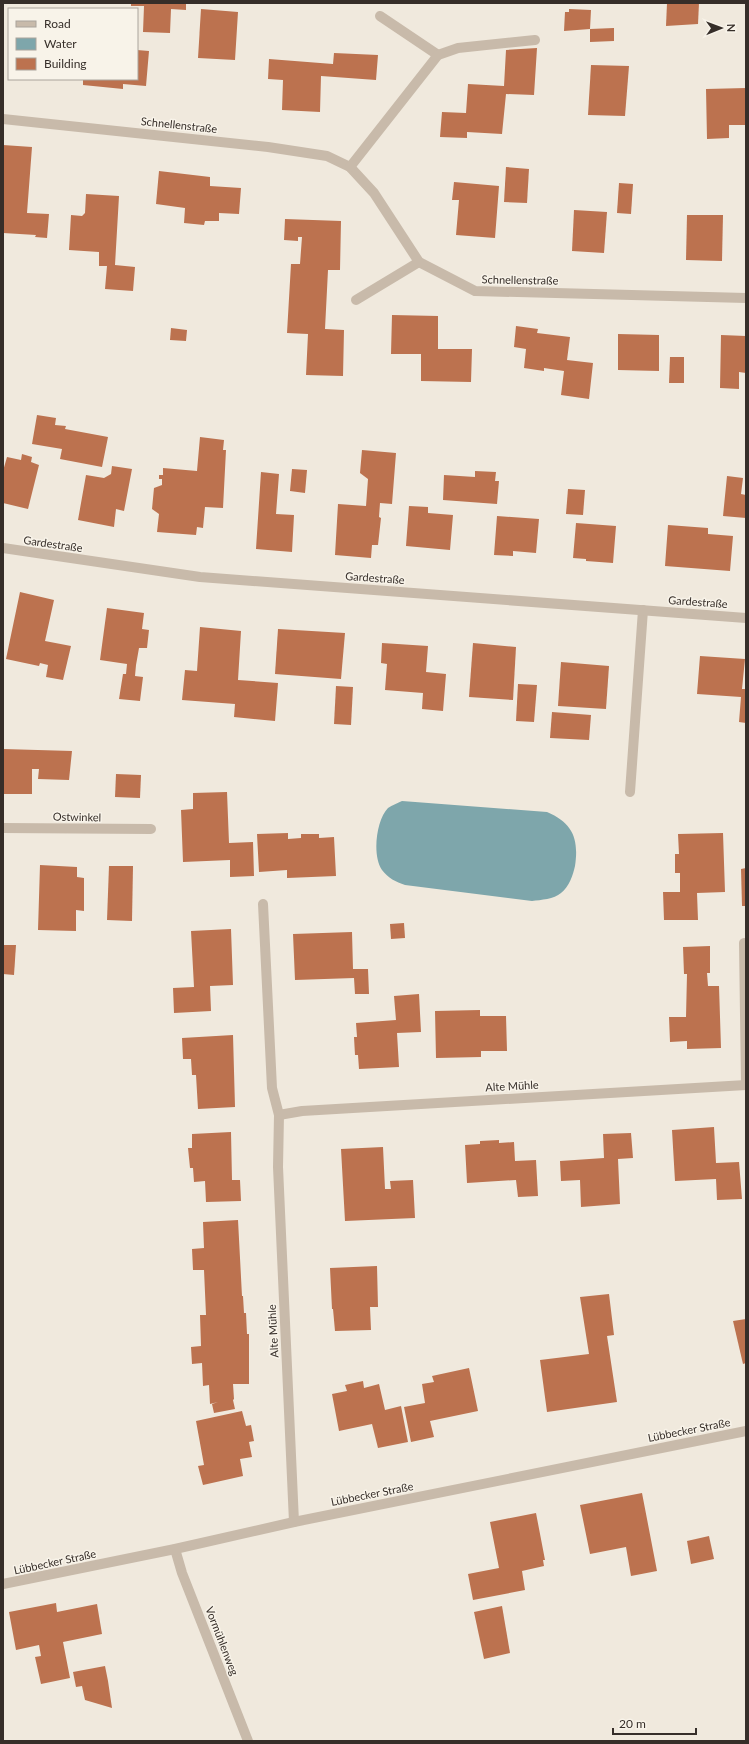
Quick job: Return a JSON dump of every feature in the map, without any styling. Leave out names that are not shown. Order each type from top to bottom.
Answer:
[{"type":"street","points":[[380,16],[438,55]]},
{"type":"street","points":[[350,167],[438,55],[458,48],[536,40]]},
{"type":"street","name":"Schnellenstraße","points":[[3,119],[268,146],[327,156],[350,167],[374,193],[419,262],[475,291],[746,298]]},
{"type":"street","points":[[356,300],[419,262]]},
{"type":"street","name":"Gardestraße","points":[[3,548],[200,577],[746,618]]},
{"type":"street","points":[[630,792],[643,610]]},
{"type":"street","name":"Ostwinkel","points":[[3,828],[151,829]]},
{"type":"street","name":"Alte Mühle","points":[[263,904],[272,1088],[279,1115],[278,1167],[294,1522]]},
{"type":"street","points":[[744,943],[746,1085]]},
{"type":"street","name":"Alte Mühle","points":[[279,1115],[302,1111],[746,1085]]},
{"type":"street","name":"Lübbecker Straße","points":[[3,1584],[175,1549],[294,1522],[746,1431]]},
{"type":"street","name":"Vormühlenweg","points":[[175,1549],[182,1573],[248,1741]]},
{"type":"water","points":[[402,801],[547,812],[556,816],[568,827],[575,840],[575,866],[570,881],[566,888],[555,897],[532,901],[398,883],[382,870],[379,864],[376,847],[378,829],[384,814],[388,808]]},
{"type":"building","points":[[131,3],[186,3],[186,10],[171,9],[170,33],[143,32],[144,6],[131,6]]},
{"type":"building","points":[[667,3],[699,3],[698,24],[666,26]]},
{"type":"building","points":[[201,9],[238,12],[235,60],[198,58]]},
{"type":"building","points":[[569,9],[591,10],[590,29],[564,31],[565,12],[569,12]]},
{"type":"building","points":[[614,28],[614,41],[590,42],[590,29]]},
{"type":"building","points":[[537,48],[534,95],[506,94],[502,134],[467,132],[467,138],[440,137],[442,112],[466,113],[468,84],[504,86],[506,50]]},
{"type":"building","points":[[138,50],[149,51],[146,86],[123,84],[123,89],[83,85],[83,80],[138,80]]},
{"type":"building","points":[[334,53],[378,55],[376,80],[321,76],[320,112],[282,110],[283,80],[268,79],[269,59],[333,64]]},
{"type":"building","points":[[591,65],[629,66],[625,116],[588,115]]},
{"type":"building","points":[[746,88],[746,125],[729,125],[729,138],[707,139],[706,89]]},
{"type":"building","points":[[3,145],[32,147],[27,213],[49,214],[47,238],[35,237],[36,235],[3,233]]},
{"type":"building","points":[[506,167],[529,169],[527,203],[504,202]]},
{"type":"building","points":[[159,171],[210,177],[210,186],[241,188],[239,214],[219,213],[219,221],[205,221],[204,225],[184,223],[185,208],[156,204]]},
{"type":"building","points":[[454,182],[499,186],[495,238],[456,235],[459,200],[452,200]]},
{"type":"building","points":[[619,183],[633,184],[631,214],[617,213]]},
{"type":"building","points":[[86,194],[119,196],[115,265],[135,267],[133,291],[105,289],[107,266],[99,266],[99,252],[69,250],[71,215],[82,216],[85,213]]},
{"type":"building","points":[[574,210],[607,212],[604,253],[572,251]]},
{"type":"building","points":[[687,215],[723,215],[722,261],[686,260]]},
{"type":"building","points":[[285,219],[341,221],[340,270],[328,270],[325,329],[344,330],[343,376],[306,375],[308,334],[287,333],[291,264],[300,264],[302,237],[298,237],[298,241],[284,240]]},
{"type":"building","points":[[392,315],[438,316],[438,349],[472,349],[471,382],[421,381],[421,354],[391,354]]},
{"type":"building","points":[[516,326],[538,329],[537,333],[570,337],[567,360],[593,363],[589,399],[561,395],[564,371],[544,368],[544,371],[524,368],[526,349],[514,347]]},
{"type":"building","points":[[171,328],[187,330],[186,341],[170,340]]},
{"type":"building","points":[[618,334],[659,335],[659,371],[618,370]]},
{"type":"building","points":[[721,335],[746,336],[746,373],[739,372],[739,389],[720,388]]},
{"type":"building","points":[[670,357],[684,357],[684,383],[669,383]]},
{"type":"building","points":[[37,415],[56,418],[55,425],[66,426],[65,429],[108,437],[102,467],[60,459],[62,449],[32,444]]},
{"type":"building","points":[[200,437],[224,440],[223,450],[226,450],[223,508],[205,507],[203,528],[197,527],[196,535],[157,532],[159,514],[152,509],[154,488],[162,485],[162,479],[159,479],[159,475],[163,475],[163,468],[197,471]]},
{"type":"building","points":[[362,450],[396,453],[392,504],[380,503],[379,517],[381,518],[378,545],[372,545],[371,558],[335,555],[338,504],[366,506],[368,479],[360,473]]},
{"type":"building","points":[[22,454],[32,457],[31,462],[39,465],[28,509],[3,503],[3,471],[7,457],[21,460]]},
{"type":"building","points":[[112,466],[132,469],[124,511],[116,509],[114,527],[78,520],[86,475],[104,478],[111,474]]},
{"type":"building","points":[[292,469],[307,470],[305,493],[290,491]]},
{"type":"building","points":[[475,471],[496,472],[495,481],[499,481],[497,504],[443,500],[444,475],[475,477]]},
{"type":"building","points":[[261,472],[279,474],[276,514],[294,515],[292,552],[256,549]]},
{"type":"building","points":[[727,476],[743,478],[741,494],[746,495],[746,518],[723,516]]},
{"type":"building","points":[[568,489],[585,490],[583,515],[566,514]]},
{"type":"building","points":[[409,506],[428,507],[428,513],[453,515],[450,550],[406,546]]},
{"type":"building","points":[[497,516],[539,519],[536,553],[513,551],[513,556],[494,555]]},
{"type":"building","points":[[576,523],[616,526],[613,563],[586,561],[586,559],[573,558]]},
{"type":"building","points":[[668,525],[708,528],[708,534],[733,536],[730,571],[665,566]]},
{"type":"building","points":[[20,592],[54,600],[45,641],[71,646],[63,680],[46,677],[48,665],[40,663],[39,666],[6,659]]},
{"type":"building","points":[[107,608],[144,613],[142,629],[149,630],[147,648],[139,648],[135,676],[143,677],[140,701],[119,699],[123,674],[126,674],[127,664],[100,660]]},
{"type":"building","points":[[200,627],[241,631],[238,680],[278,683],[275,721],[234,717],[235,704],[182,700],[185,670],[197,671]]},
{"type":"building","points":[[278,629],[345,633],[341,679],[275,674]]},
{"type":"building","points":[[382,643],[428,646],[426,672],[446,674],[443,711],[422,709],[423,693],[385,690],[387,664],[381,663]]},
{"type":"building","points":[[473,643],[516,647],[513,700],[469,697]]},
{"type":"building","points":[[700,656],[745,659],[742,689],[746,689],[746,723],[739,722],[741,697],[697,694]]},
{"type":"building","points":[[561,662],[609,666],[606,709],[558,706]]},
{"type":"building","points":[[518,684],[537,685],[534,722],[516,721]]},
{"type":"building","points":[[336,686],[353,687],[351,725],[334,724]]},
{"type":"building","points":[[552,712],[591,715],[589,740],[550,738]]},
{"type":"building","points":[[3,749],[72,751],[69,780],[38,779],[39,769],[32,769],[32,794],[3,794]]},
{"type":"building","points":[[116,774],[141,775],[140,798],[115,797]]},
{"type":"building","points":[[227,792],[229,843],[253,842],[254,876],[230,877],[230,860],[183,862],[181,810],[193,809],[193,793]]},
{"type":"building","points":[[288,833],[288,839],[301,838],[301,834],[319,834],[319,838],[334,837],[336,876],[287,878],[287,870],[259,872],[257,834]]},
{"type":"building","points":[[723,833],[725,892],[697,893],[698,920],[664,920],[663,892],[680,892],[680,873],[675,873],[675,854],[679,854],[678,834]]},
{"type":"building","points":[[40,865],[77,867],[77,877],[84,878],[84,911],[76,910],[76,931],[38,930]]},
{"type":"building","points":[[109,866],[133,866],[132,921],[107,920]]},
{"type":"building","points":[[746,868],[746,906],[742,906],[741,869]]},
{"type":"building","points":[[404,923],[405,938],[391,939],[390,924]]},
{"type":"building","points":[[231,929],[233,985],[210,986],[211,1011],[174,1013],[173,988],[194,987],[191,931]]},
{"type":"building","points":[[352,932],[353,969],[368,969],[369,994],[355,994],[354,978],[295,980],[293,934]]},
{"type":"building","points":[[3,945],[16,945],[14,975],[3,974]]},
{"type":"building","points":[[710,946],[710,973],[707,973],[708,986],[719,986],[721,1048],[687,1049],[687,1041],[670,1042],[669,1017],[686,1017],[687,974],[684,974],[683,947]]},
{"type":"building","points":[[419,994],[421,1032],[397,1033],[399,1067],[359,1069],[358,1055],[355,1055],[354,1037],[357,1037],[356,1023],[396,1020],[394,996]]},
{"type":"building","points":[[480,1010],[480,1016],[506,1016],[507,1051],[481,1051],[481,1057],[436,1058],[435,1011]]},
{"type":"building","points":[[233,1035],[235,1107],[198,1109],[196,1075],[192,1075],[191,1059],[183,1059],[182,1038]]},
{"type":"building","points":[[714,1127],[716,1163],[739,1162],[742,1199],[717,1200],[716,1179],[675,1181],[672,1130]]},
{"type":"building","points":[[231,1132],[232,1180],[240,1180],[241,1201],[206,1202],[205,1181],[194,1182],[193,1168],[190,1168],[188,1148],[192,1148],[192,1134]]},
{"type":"building","points":[[631,1133],[633,1158],[618,1159],[620,1204],[581,1207],[580,1180],[561,1181],[560,1161],[604,1158],[603,1134]]},
{"type":"building","points":[[499,1140],[499,1143],[514,1142],[515,1161],[536,1160],[538,1196],[518,1197],[516,1180],[467,1183],[465,1145],[480,1144],[480,1141]]},
{"type":"building","points":[[383,1147],[385,1189],[391,1189],[390,1181],[413,1180],[415,1218],[345,1221],[341,1149]]},
{"type":"building","points":[[238,1220],[242,1296],[244,1313],[246,1313],[247,1334],[249,1334],[249,1384],[233,1384],[233,1400],[235,1409],[214,1413],[212,1404],[218,1402],[210,1404],[209,1385],[203,1386],[202,1363],[192,1364],[191,1347],[201,1346],[200,1315],[206,1315],[204,1270],[193,1270],[192,1249],[204,1248],[203,1222]]},
{"type":"building","points":[[377,1266],[378,1307],[370,1307],[371,1330],[335,1331],[332,1309],[330,1268]]},
{"type":"building","points":[[609,1294],[614,1335],[607,1336],[617,1402],[547,1412],[540,1360],[589,1354],[580,1297]]},
{"type":"building","points":[[746,1319],[746,1363],[743,1364],[733,1321]]},
{"type":"building","points":[[469,1368],[478,1411],[430,1421],[434,1437],[411,1442],[404,1407],[425,1403],[422,1384],[434,1382],[432,1376]]},
{"type":"building","points":[[363,1381],[364,1388],[379,1384],[385,1410],[401,1406],[408,1442],[378,1448],[372,1424],[339,1431],[332,1394],[347,1391],[345,1385]]},
{"type":"building","points":[[242,1411],[246,1426],[251,1425],[254,1441],[249,1442],[252,1457],[240,1459],[243,1476],[203,1485],[198,1466],[204,1465],[196,1421]]},
{"type":"building","points":[[642,1493],[657,1571],[631,1576],[626,1547],[590,1554],[580,1505]]},
{"type":"building","points":[[536,1513],[545,1560],[543,1560],[544,1566],[522,1571],[525,1590],[473,1600],[468,1574],[499,1568],[490,1522]]},
{"type":"building","points":[[709,1536],[714,1559],[691,1564],[687,1541]]},
{"type":"building","points":[[56,1603],[57,1612],[97,1604],[102,1634],[63,1642],[70,1678],[41,1684],[35,1657],[41,1656],[39,1645],[16,1650],[9,1612]]},
{"type":"building","points":[[502,1606],[510,1653],[484,1659],[474,1612]]},
{"type":"building","points":[[105,1666],[112,1708],[85,1700],[82,1686],[76,1687],[73,1672]]}]
